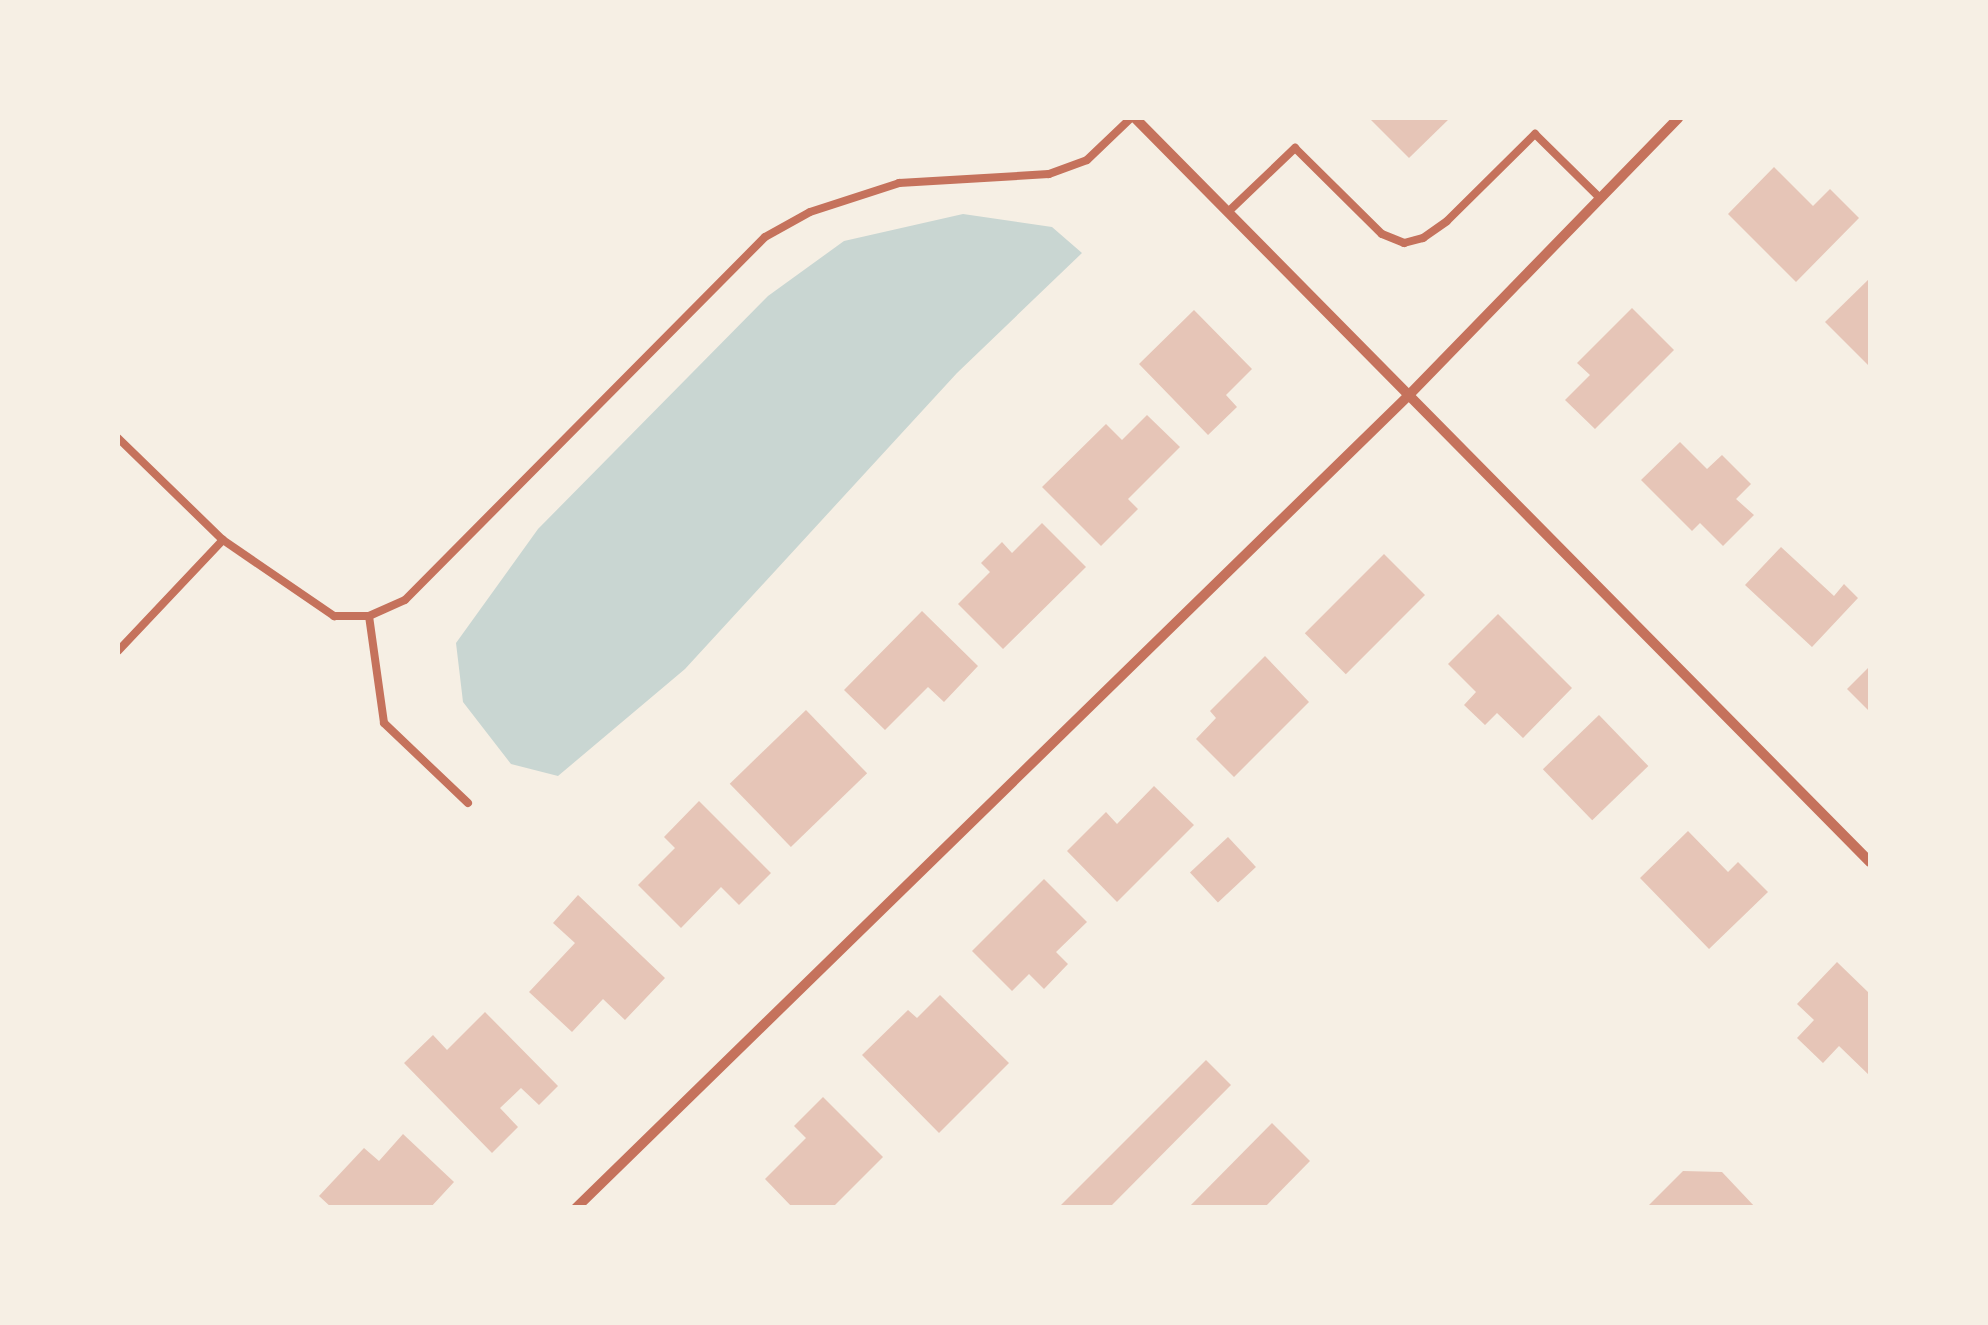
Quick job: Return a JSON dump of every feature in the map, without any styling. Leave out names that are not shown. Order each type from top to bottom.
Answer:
[{"type":"street","points":[[1133,118],[1870,862]]},
{"type":"street","points":[[576,1208],[1408,395],[1678,118]]},
{"type":"lane","points":[[118,438],[223,540],[334,616],[369,616],[405,600],[765,237],[810,212],[899,183],[1049,174],[1087,160],[1133,118]]},
{"type":"lane","points":[[1228,212],[1295,148],[1382,234],[1404,243],[1423,238],[1447,221],[1535,134],[1600,198]]},
{"type":"lane","points":[[118,651],[223,540]]},
{"type":"lane","points":[[369,616],[384,723],[468,802]]},
{"type":"shaded area","points":[[963,214],[1052,227],[1082,253],[957,373],[685,669],[558,776],[511,764],[463,702],[456,643],[538,529],[768,296],[844,241]]},
{"type":"building","points":[[1369,118],[1450,118],[1409,158]]},
{"type":"building","points":[[1774,167],[1813,206],[1830,189],[1859,218],[1796,282],[1728,214]]},
{"type":"building","points":[[1870,278],[1870,367],[1825,322]]},
{"type":"building","points":[[1632,308],[1674,350],[1595,429],[1565,400],[1590,375],[1577,363]]},
{"type":"building","points":[[1194,310],[1252,369],[1226,395],[1237,407],[1208,435],[1139,364]]},
{"type":"building","points":[[1147,415],[1180,447],[1128,499],[1138,509],[1101,546],[1042,487],[1106,424],[1122,440]]},
{"type":"building","points":[[1680,442],[1707,469],[1722,455],[1751,484],[1736,499],[1754,515],[1723,546],[1700,523],[1692,531],[1641,480]]},
{"type":"building","points":[[1042,523],[1086,567],[1003,649],[958,604],[990,572],[981,563],[1002,542],[1012,553]]},
{"type":"building","points":[[1781,547],[1834,596],[1844,584],[1858,598],[1812,647],[1745,585]]},
{"type":"building","points":[[1384,554],[1425,595],[1346,674],[1305,633]]},
{"type":"building","points":[[922,611],[978,666],[944,702],[928,687],[885,730],[844,690]]},
{"type":"building","points":[[1498,614],[1572,688],[1523,738],[1497,713],[1485,725],[1464,705],[1476,692],[1448,664]]},
{"type":"building","points":[[1265,656],[1309,702],[1234,777],[1196,739],[1216,718],[1210,711]]},
{"type":"building","points":[[1870,666],[1870,712],[1847,689]]},
{"type":"building","points":[[806,710],[867,773],[791,847],[730,784]]},
{"type":"building","points":[[1599,715],[1648,766],[1592,820],[1543,769]]},
{"type":"building","points":[[1154,786],[1194,825],[1117,902],[1067,851],[1106,812],[1117,824]]},
{"type":"building","points":[[699,801],[771,873],[739,905],[721,887],[681,928],[638,885],[675,848],[664,837]]},
{"type":"building","points":[[1688,831],[1728,872],[1738,862],[1768,892],[1709,949],[1640,878]]},
{"type":"building","points":[[1228,837],[1256,867],[1218,902],[1190,872]]},
{"type":"building","points":[[1044,879],[1087,922],[1056,952],[1068,964],[1044,989],[1029,974],[1012,991],[972,951]]},
{"type":"building","points":[[578,895],[665,978],[625,1020],[603,999],[572,1032],[529,992],[575,943],[553,923]]},
{"type":"building","points":[[1837,962],[1870,994],[1870,1076],[1839,1046],[1823,1063],[1797,1038],[1814,1020],[1797,1004]]},
{"type":"building","points":[[940,995],[1009,1063],[939,1133],[862,1055],[908,1010],[917,1018]]},
{"type":"building","points":[[485,1012],[558,1086],[539,1105],[521,1088],[500,1108],[518,1127],[492,1153],[404,1063],[433,1035],[447,1050]]},
{"type":"building","points":[[1206,1060],[1231,1085],[1109,1208],[1058,1208]]},
{"type":"building","points":[[823,1097],[883,1157],[832,1208],[793,1208],[765,1179],[806,1138],[794,1126]]},
{"type":"building","points":[[1272,1123],[1310,1161],[1264,1208],[1188,1208]]},
{"type":"building","points":[[403,1134],[454,1182],[430,1208],[332,1208],[319,1196],[364,1148],[379,1161]]},
{"type":"building","points":[[1683,1171],[1722,1172],[1756,1208],[1646,1208]]}]
